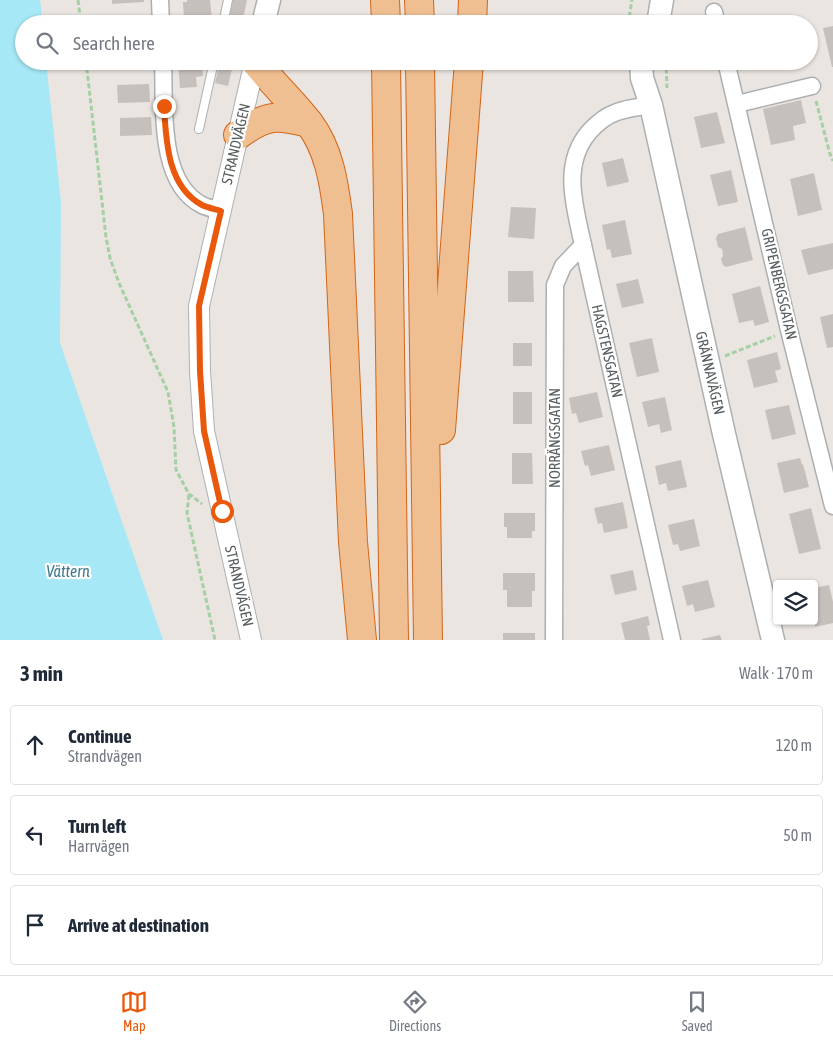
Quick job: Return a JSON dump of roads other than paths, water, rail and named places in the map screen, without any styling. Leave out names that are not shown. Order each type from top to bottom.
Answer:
[{"type":"highway","points":[[385,0],[386,15]]},
{"type":"highway","points":[[419,0],[420,15]]},
{"type":"highway","points":[[472,15],[473,0]]},
{"type":"highway","points":[[263,70],[309,123],[318,137],[333,180],[338,214],[353,542],[362,640]]},
{"type":"highway","points":[[386,70],[394,640]]},
{"type":"highway","points":[[420,70],[428,640]]},
{"type":"highway","points":[[428,606],[468,70]]},
{"type":"highway","points":[[238,134],[267,118],[279,117],[309,123]]},
{"type":"main road","points":[[265,15],[269,0]]},
{"type":"main road","points":[[644,15],[646,0]]},
{"type":"main road","points":[[660,15],[662,0]]},
{"type":"main road","name":"GRÄNNAVÄGEN","points":[[642,70],[642,78],[650,105],[772,640]]},
{"type":"main road","name":"GRÄNNAVÄGEN","points":[[650,105],[656,70]]},
{"type":"street","points":[[160,0],[161,15]]},
{"type":"street","points":[[163,70],[167,148],[171,164],[177,178],[195,200],[202,205],[221,211]]},
{"type":"street","name":"STRANDVÄGEN","points":[[252,640],[204,431],[200,371],[199,306],[253,70]]},
{"type":"street","name":"GRIPENBERGSGATAN","points":[[728,70],[789,330],[833,506]]},
{"type":"street","points":[[737,104],[812,86]]},
{"type":"street","name":"HAGSTENSGATAN","points":[[650,105],[617,112],[599,121],[585,137],[576,154],[571,177],[573,199],[583,246],[672,640]]},
{"type":"street","name":"NORRÄNGSGATAN","points":[[554,640],[555,285],[563,266],[583,246]]},
{"type":"lane","points":[[225,15],[228,0]]},
{"type":"lane","points":[[200,129],[212,70]]},
{"type":"water","name":"Vättern","points":[[0,0],[40,0],[42,15],[15,15],[15,70],[47,70],[61,202],[60,343],[163,640],[0,640]]}]
